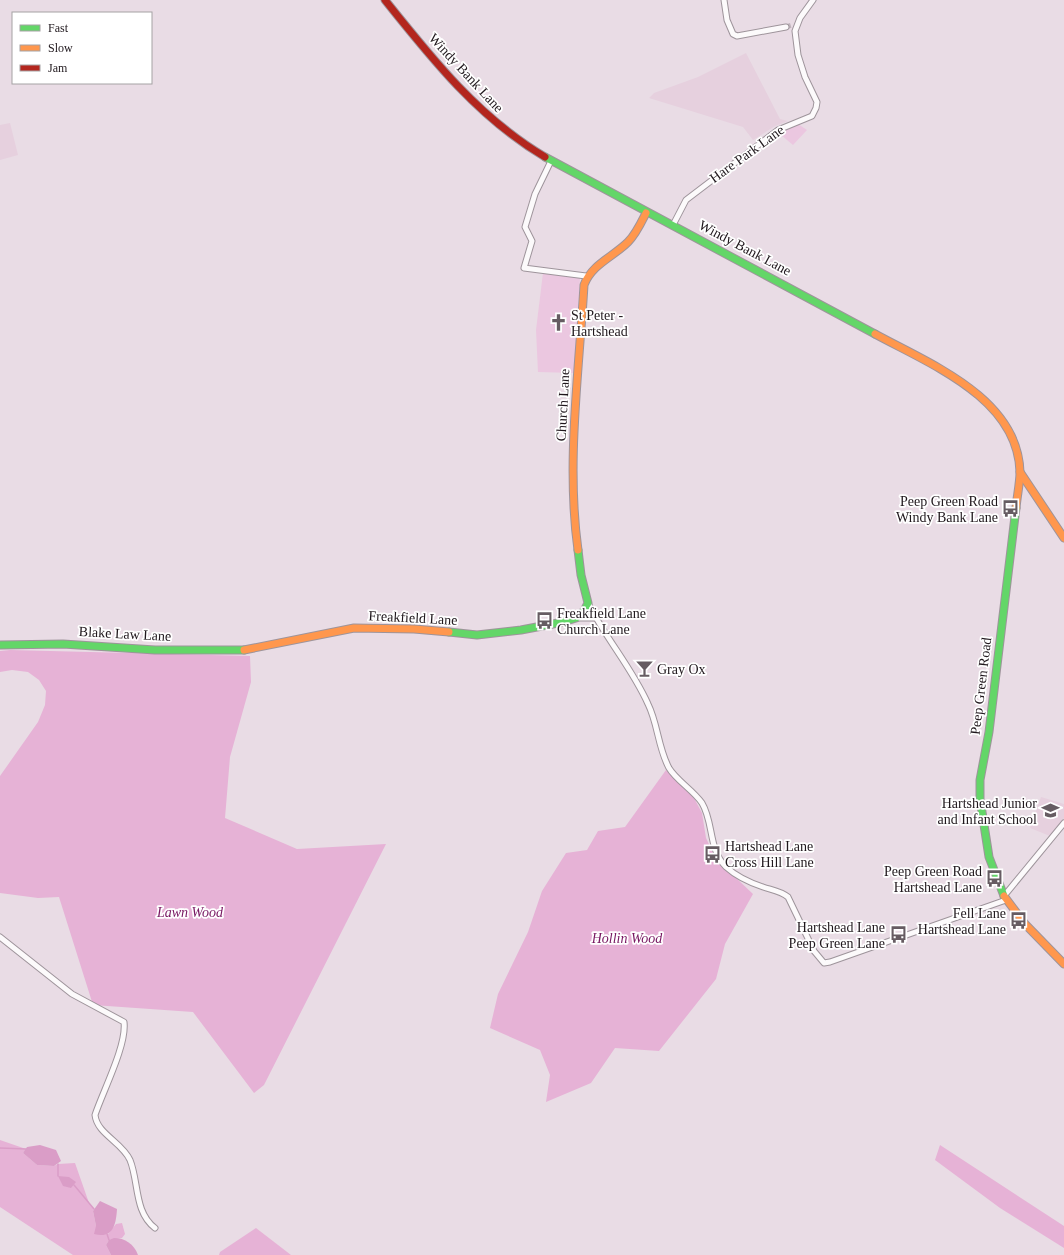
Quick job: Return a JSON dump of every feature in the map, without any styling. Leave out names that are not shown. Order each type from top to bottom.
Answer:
[{"type":"main road","name":"Windy Bank Lane","points":[[385,0],[448,78],[494,124],[551,161],[646,213],[902,348],[984,398],[1002,420],[1019,464],[1020,472],[1027,480],[1064,538]]},
{"type":"main road","points":[[586,276],[628,242],[639,230],[646,213]]},
{"type":"main road","name":"Church Lane","points":[[586,276],[579,340],[573,516],[581,575],[588,603]]},
{"type":"main road","name":"Peep Green Road","points":[[1020,472],[989,732],[980,780],[980,799],[989,857],[1005,898],[1025,924],[1064,964]]},
{"type":"main road","points":[[576,618],[584,611],[588,603]]},
{"type":"main road","name":"Freakfield Lane","points":[[250,650],[354,628],[414,629],[477,635],[521,630],[576,618]]},
{"type":"main road","name":"Blake Law Lane","points":[[0,645],[63,644],[155,650],[250,650]]},
{"type":"street","points":[[724,0],[727,20],[733,34],[737,36],[786,27]]},
{"type":"street","name":"Hare Park Lane","points":[[673,226],[686,200],[778,130],[812,116],[815,112],[817,102],[805,77],[796,41],[795,30],[795,25],[812,0]]},
{"type":"street","points":[[551,161],[535,194],[525,227],[532,242],[524,268],[586,276]]},
{"type":"street","points":[[588,603],[595,618],[634,674],[649,706],[657,738],[669,769],[692,791],[702,804],[717,855],[727,868],[746,880],[781,892],[788,897],[814,951],[824,962],[830,962],[905,937],[1005,898],[1064,823]]},
{"type":"street","points":[[576,618],[595,618]]},
{"type":"street","points":[[0,937],[72,994],[124,1022],[125,1030],[95,1115],[96,1122],[125,1152],[130,1161],[141,1209],[147,1222],[155,1228]]},
{"type":"shaded area","points":[[746,53],[780,119],[788,121],[775,126],[753,140],[743,127],[649,98],[654,93],[698,77]]},
{"type":"shaded area","points":[[10,123],[18,155],[0,160],[0,125]]},
{"type":"shaded area","points":[[798,124],[807,130],[793,145],[781,135],[785,129]]},
{"type":"shaded area","points":[[543,273],[580,278],[574,373],[538,372],[536,330]]},
{"type":"shaded area","name":"Hartshead Junior and Infant School","points":[[1041,797],[1064,804],[1064,818],[1050,836],[1030,828]]},
{"type":"shaded area","points":[[40,1145],[56,1150],[61,1161],[54,1166],[37,1165],[23,1153],[27,1147]]},
{"type":"shaded area","points":[[58,1176],[69,1177],[76,1182],[71,1188],[63,1186]]},
{"type":"shaded area","points":[[100,1201],[117,1209],[116,1220],[112,1229],[109,1233],[100,1235],[94,1234],[96,1226],[93,1211]]},
{"type":"shaded area","points":[[114,1238],[129,1242],[138,1255],[111,1255],[106,1245],[109,1240]]},
{"type":"green space","name":"Lawn Wood","points":[[0,651],[250,656],[251,682],[230,757],[225,818],[297,849],[386,844],[264,1085],[254,1093],[193,1012],[93,1005],[59,897],[38,898],[0,893],[0,776],[38,722],[45,705],[46,691],[39,680],[28,672],[12,670],[0,672]]},
{"type":"green space","name":"Hollin Wood","points":[[666,770],[693,796],[702,813],[706,838],[716,859],[753,894],[725,944],[716,979],[659,1051],[615,1048],[591,1083],[546,1102],[550,1075],[540,1050],[490,1028],[498,994],[528,932],[542,891],[566,853],[587,850],[598,831],[625,827]]},
{"type":"green space","points":[[0,1140],[26,1149],[23,1153],[37,1165],[54,1166],[58,1164],[75,1163],[89,1203],[94,1209],[93,1211],[96,1226],[108,1234],[116,1224],[122,1223],[125,1234],[122,1238],[109,1240],[106,1245],[111,1255],[73,1255],[0,1207]]},
{"type":"green space","points":[[940,1145],[1064,1226],[1064,1248],[1000,1208],[935,1160]]},
{"type":"green space","points":[[256,1228],[291,1255],[219,1255],[220,1252]]},
{"type":"waterway","points":[[0,1148],[26,1149]]},
{"type":"waterway","points":[[58,1164],[58,1176]]},
{"type":"waterway","points":[[74,1185],[94,1209]]},
{"type":"waterway","points":[[107,1234],[109,1240]]},
{"type":"tunnel","points":[[786,27],[792,25]]},
{"type":"traffic: fast","points":[[545,157],[875,334]]},
{"type":"traffic: fast","points":[[1004,896],[989,857],[980,799],[980,780],[989,732],[1016,508]]},
{"type":"traffic: fast","points":[[449,632],[477,635],[521,630],[576,618],[584,611],[588,603],[581,575],[578,550]]},
{"type":"traffic: fast","points":[[0,645],[63,644],[155,650],[244,650]]},
{"type":"traffic: slow","points":[[578,550],[573,485],[573,451],[584,285],[597,266],[631,239],[646,213]]},
{"type":"traffic: slow","points":[[875,334],[945,371],[967,386],[988,404],[1004,423],[1015,446],[1020,472],[1016,508]]},
{"type":"traffic: slow","points":[[1020,472],[1064,538]]},
{"type":"traffic: slow","points":[[244,650],[354,628],[414,629],[449,632]]},
{"type":"traffic: slow","points":[[1004,896],[1025,924],[1064,964]]},
{"type":"traffic: jam","points":[[385,0],[439,65],[478,106],[521,141],[545,157]]},
{"type":"place","name":"St Peter - Hartshead","points":[[558,323]]},
{"type":"place","name":"Peep Green Road Windy Bank Lane","points":[[1011,509]]},
{"type":"place","name":"Freakfield Lane Church Lane","points":[[544,621]]},
{"type":"place","name":"Gray Ox","points":[[644,669]]},
{"type":"place","name":"Hartshead Junior and Infant School","points":[[1050,811]]},
{"type":"place","name":"Hartshead Lane Cross Hill Lane","points":[[712,854]]},
{"type":"place","name":"Peep Green Road Hartshead Lane","points":[[995,879]]},
{"type":"place","name":"Fell Lane Hartshead Lane","points":[[1019,921]]},
{"type":"place","name":"Hartshead Lane Peep Green Lane","points":[[898,935]]}]
